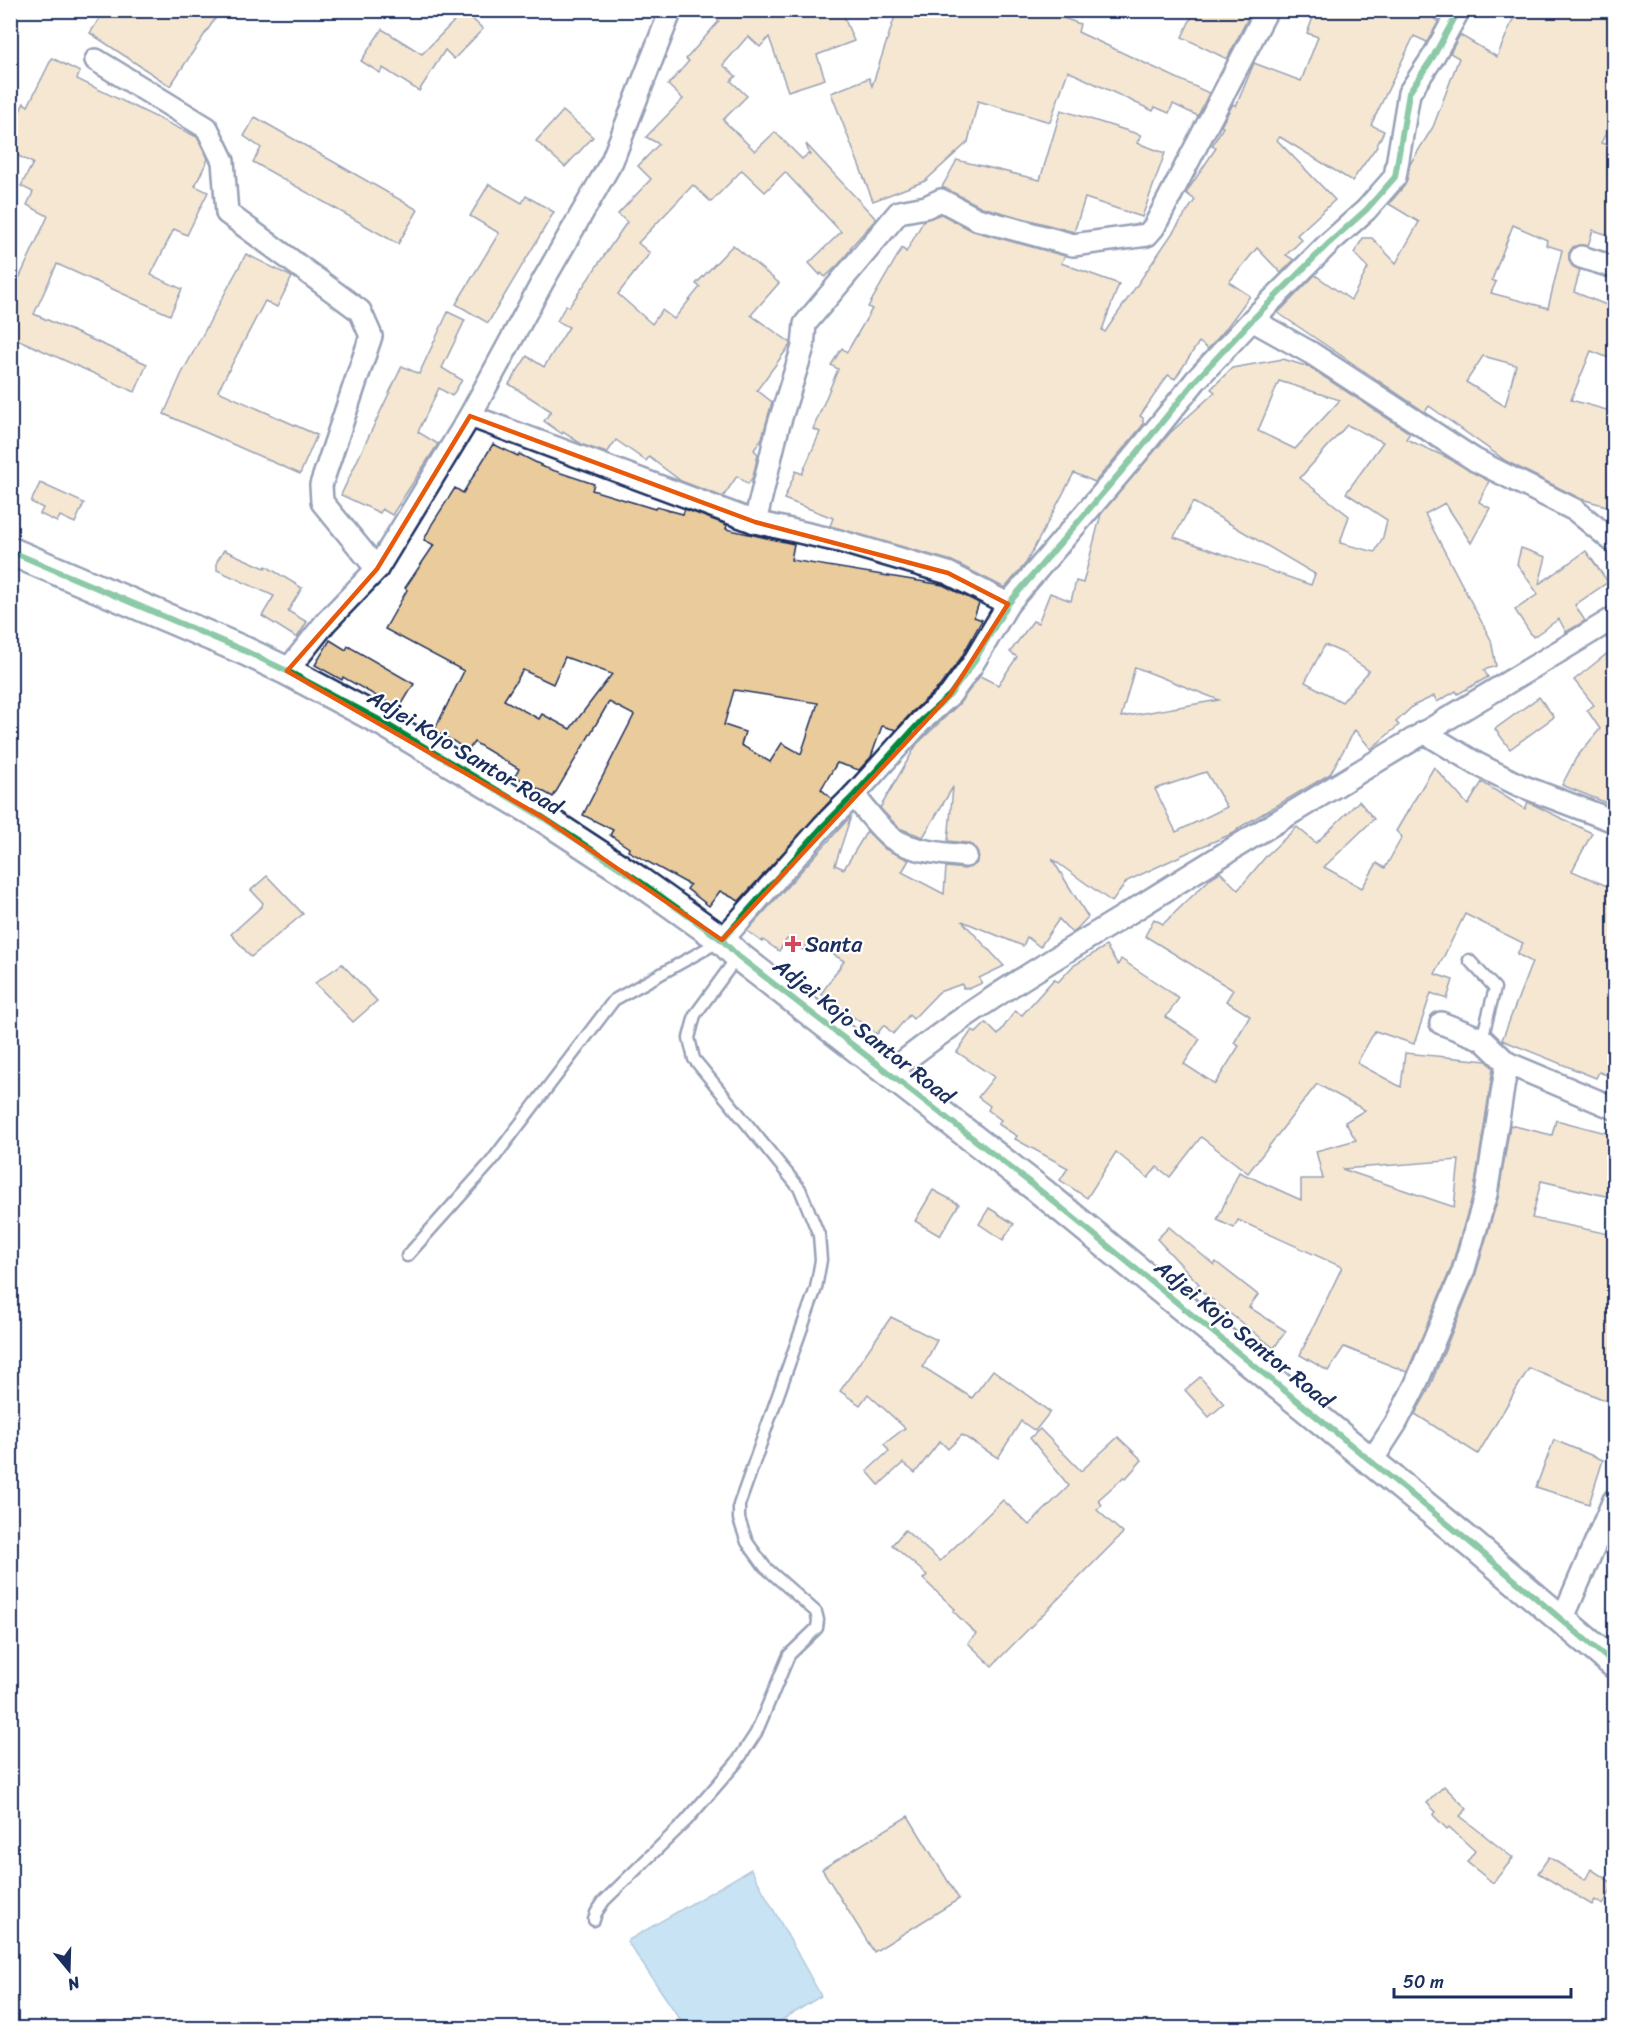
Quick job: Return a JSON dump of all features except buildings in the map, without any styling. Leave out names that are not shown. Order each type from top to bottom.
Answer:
[{"type":"street","points":[[287,671],[326,622],[377,568],[470,416],[543,280],[612,161],[671,10]]},
{"type":"street","points":[[754,522],[778,427],[803,348],[805,324],[899,212],[926,207],[941,200],[977,219],[1073,245],[1147,235],[1154,227],[1267,10]]},
{"type":"street","points":[[730,948],[823,826],[921,721],[950,694],[972,665],[1008,604],[1196,381],[1252,320],[1328,244],[1366,210],[1395,177],[1409,93],[1433,57],[1459,10]]},
{"type":"street","points":[[96,60],[207,128],[223,161],[227,213],[360,311],[371,336],[321,485],[322,502],[377,568]]},
{"type":"street","points":[[1581,257],[1614,267]]},
{"type":"street","points":[[1252,320],[1311,353],[1475,460],[1575,510],[1614,542]]},
{"type":"street","points":[[470,416],[754,522],[839,541],[948,573],[1008,604]]},
{"type":"street","name":"Adjei Kojo Santor Road","points":[[10,551],[234,646],[287,671],[381,721],[533,812],[634,878],[730,948],[1042,1192],[1614,1664]]},
{"type":"street","points":[[889,1073],[926,1044],[1006,990],[1202,867],[1614,618]]},
{"type":"street","points":[[1424,732],[1477,764],[1519,785],[1614,821]]},
{"type":"street","points":[[854,795],[878,825],[894,840],[929,852],[966,856]]},
{"type":"street","points":[[1441,1023],[1482,1039],[1508,1064],[1614,1108]]},
{"type":"street","points":[[1371,1462],[1396,1423],[1415,1386],[1463,1272],[1486,1194],[1508,1064]]},
{"type":"street","points":[[1562,1620],[1614,1500]]},
{"type":"lane","points":[[407,1257],[491,1162],[614,1000],[730,948]]},
{"type":"lane","points":[[594,1920],[604,1901],[686,1821],[737,1762],[756,1733],[789,1655],[817,1628],[816,1612],[765,1567],[747,1542],[739,1519],[739,1505],[816,1288],[821,1260],[819,1235],[800,1189],[694,1059],[689,1038],[695,1015],[730,948]]},
{"type":"lane","points":[[1469,960],[1495,988],[1482,1039]]},
{"type":"highlighted area","points":[[470,416],[755,522],[948,573],[1008,604],[950,695],[722,940],[542,817],[287,671],[377,569]]},
{"type":"water","points":[[751,1869],[821,1996],[769,2028],[686,2028],[627,1941]]},
{"type":"cycle path","points":[[722,940],[823,826],[921,721],[950,695],[972,665],[1008,604],[1196,380],[1252,320],[1328,244],[1366,210],[1395,177],[1409,93],[1433,57],[1459,10]]},
{"type":"cycle path","points":[[10,551],[287,671],[381,721],[542,817],[635,878],[722,940],[738,956],[1042,1192],[1472,1544],[1614,1664]]},
{"type":"place","name":"Santa","points":[[793,944]]}]
